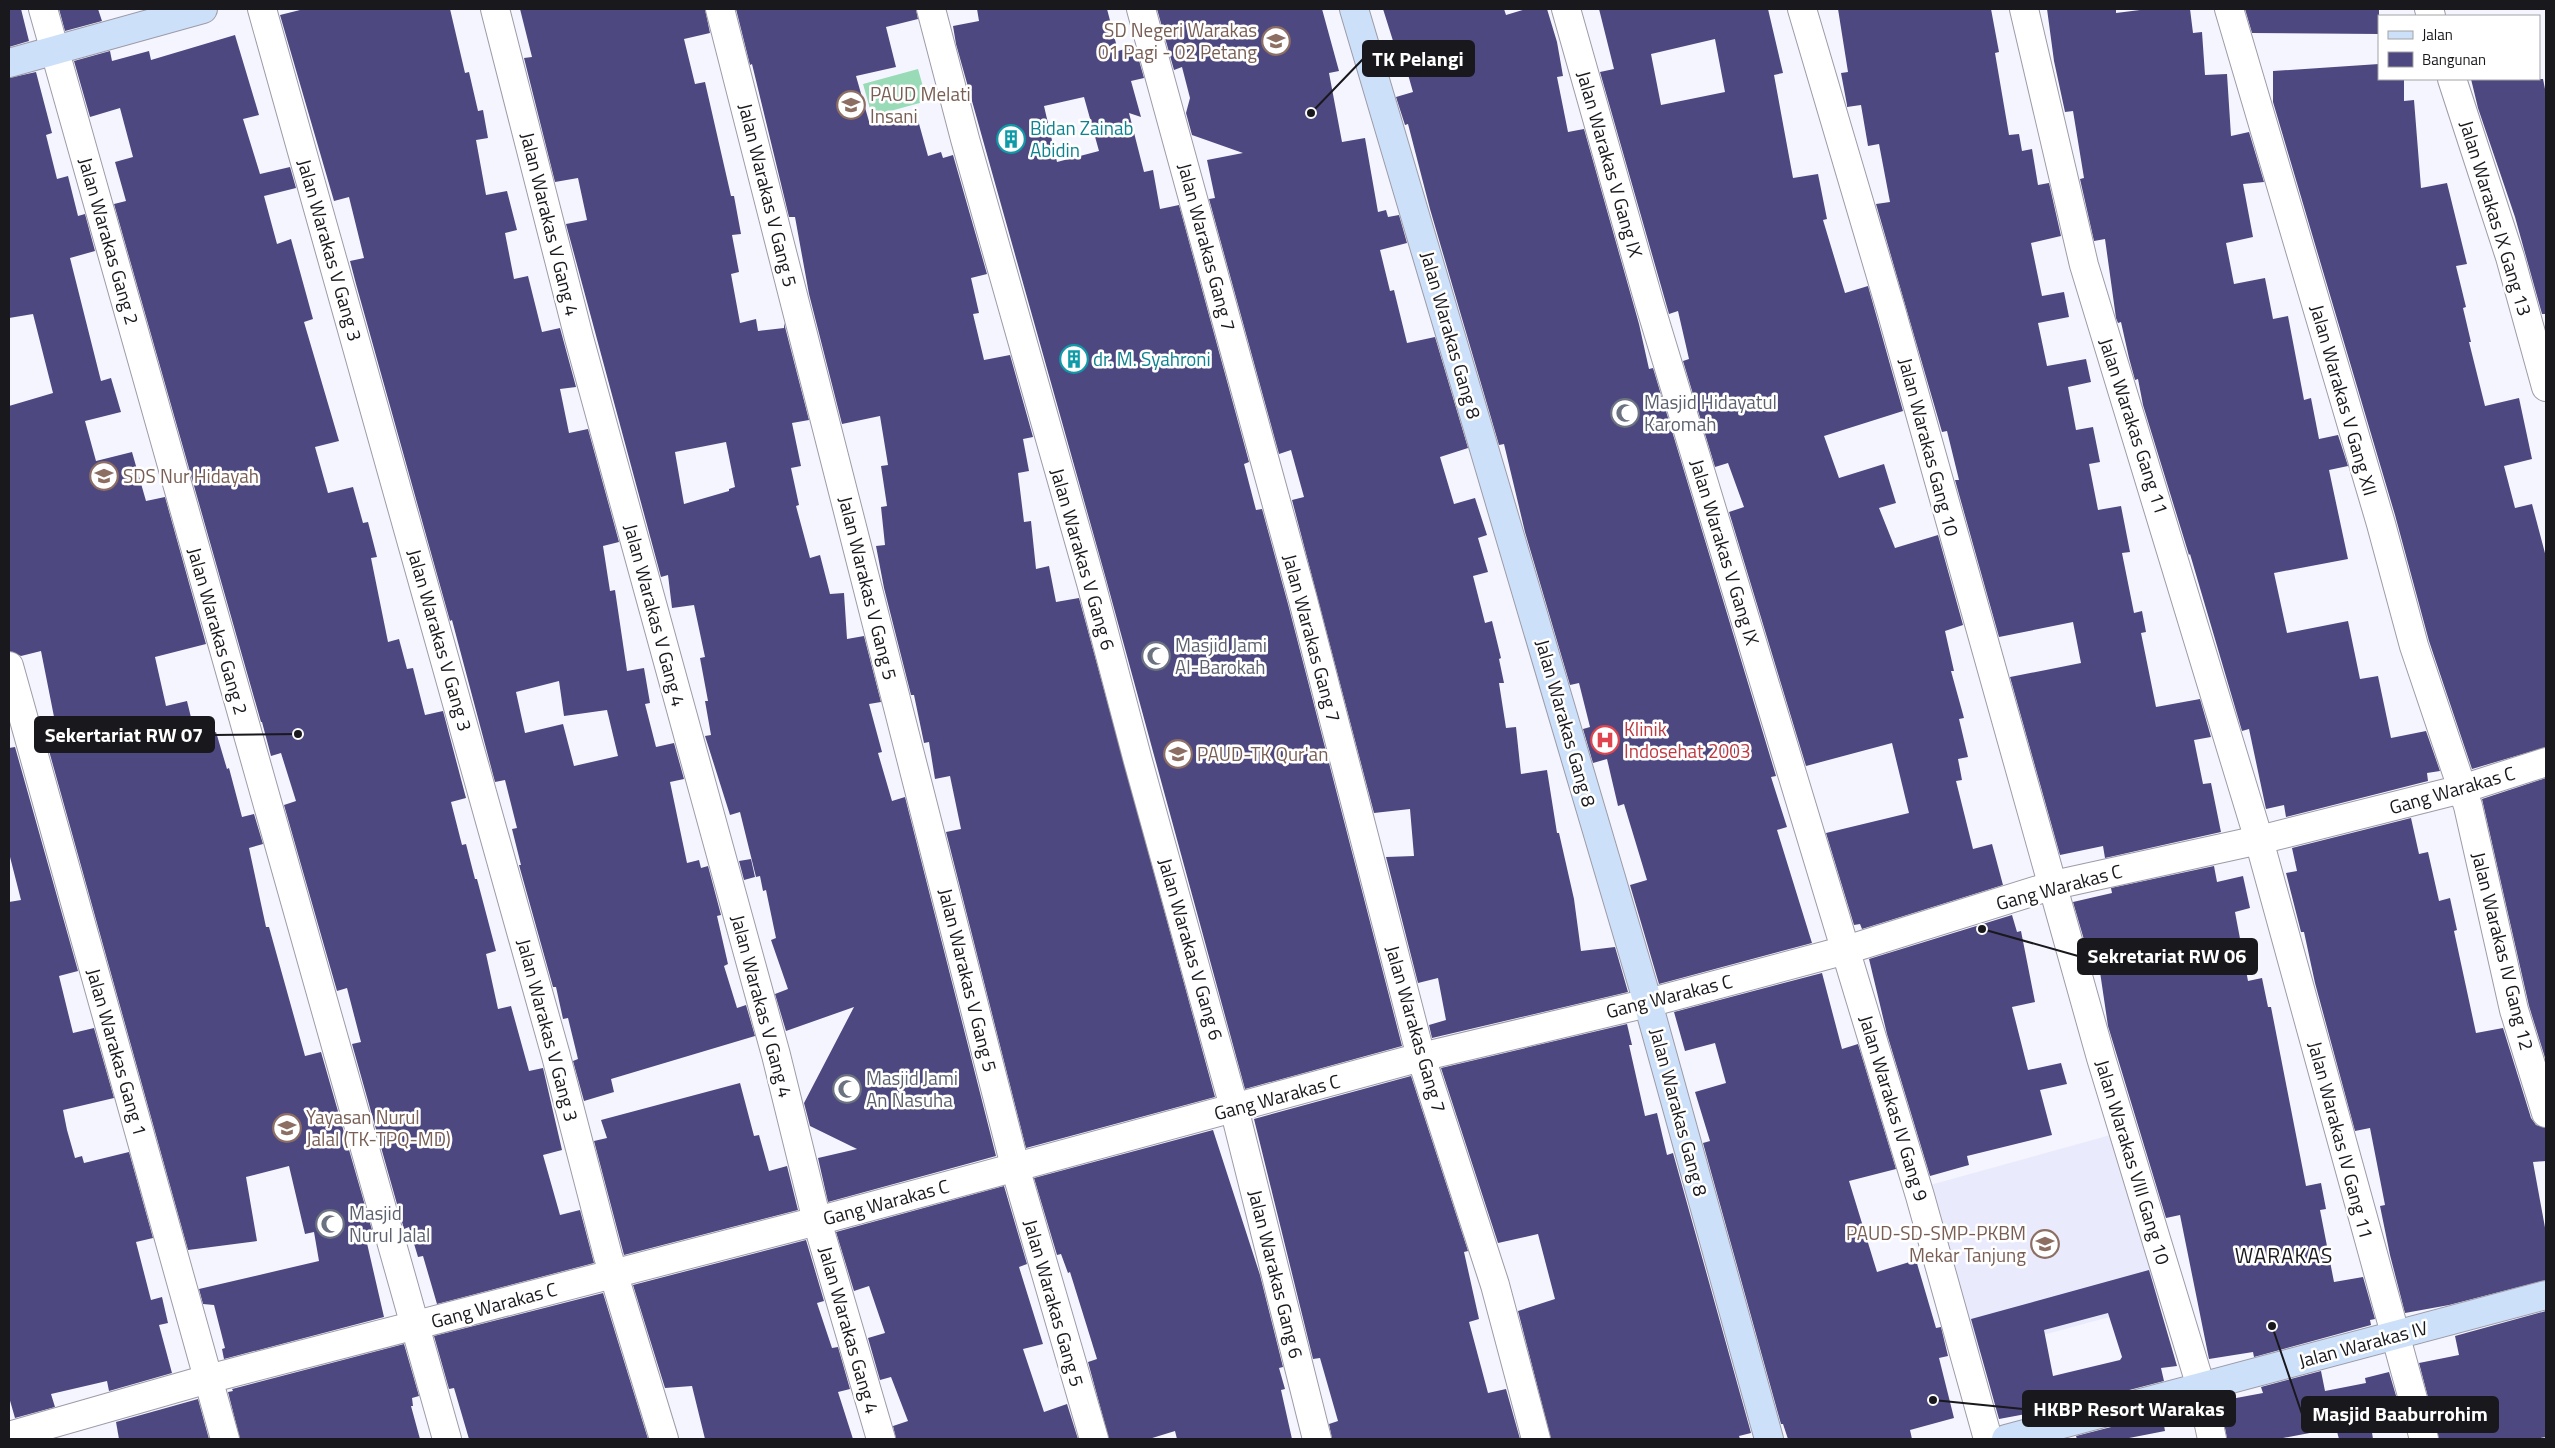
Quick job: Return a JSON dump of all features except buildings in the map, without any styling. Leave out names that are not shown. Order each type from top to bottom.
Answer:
[{"type":"street","name":"Jalan Warakas Gang 2","points":[[43,9],[447,1439]]},
{"type":"street","points":[[9,63],[203,9]]},
{"type":"street","name":"Jalan Warakas V Gang 3","points":[[262,9],[556,1056],[613,1273],[664,1439]]},
{"type":"street","name":"Jalan Warakas V Gang 4","points":[[495,9],[579,338],[776,1055],[817,1221]]},
{"type":"street","name":"Jalan Warakas V Gang 5","points":[[720,9],[1015,1167]]},
{"type":"street","name":"Jalan Warakas V Gang 6","points":[[932,9],[973,167],[1092,583],[1234,1109]]},
{"type":"street","name":"Jalan Warakas Gang 7","points":[[1141,9],[1300,591],[1421,1057],[1494,1285],[1536,1439]]},
{"type":"street","name":"Jalan Warakas Gang 8","points":[[1354,9],[1648,1003],[1769,1439]]},
{"type":"street","name":"Jalan Warakas V Gang IX","points":[[1566,9],[1649,302],[1846,950]]},
{"type":"street","name":"Jalan Warakas Gang 10","points":[[1802,9],[2054,885]]},
{"type":"street","name":"Jalan Warakas Gang 11","points":[[2024,9],[2084,265],[2259,840]]},
{"type":"street","name":"Jalan Warakas V Gang XII","points":[[2230,9],[2378,515],[2414,646],[2462,789]]},
{"type":"street","name":"Jalan Warakas IX Gang 13","points":[[2452,80],[2510,257],[2546,387]]},
{"type":"street","name":"Jalan Warakas Gang 1","points":[[9,666],[225,1439]]},
{"type":"street","name":"Gang Warakas C","points":[[9,1436],[208,1379],[817,1221],[1421,1057],[1648,1003],[1846,950],[2054,885],[2259,840],[2462,789],[2546,762]]},
{"type":"street","name":"Jalan Warakas IV Gang 12","points":[[2462,789],[2514,1010],[2546,1113]]},
{"type":"street","name":"Jalan Warakas IV Gang 11","points":[[2259,840],[2424,1439]]},
{"type":"street","name":"Jalan Warakas VIII Gang 10","points":[[2054,885],[2101,1058],[2201,1387],[2212,1439]]},
{"type":"street","name":"Jalan Warakas IV Gang 9","points":[[1846,950],[1920,1196],[1988,1439]]},
{"type":"street","name":"Jalan Warakas Gang 6","points":[[1234,1109],[1317,1439]]},
{"type":"street","name":"Jalan Warakas Gang 5","points":[[1015,1167],[1094,1439]]},
{"type":"street","name":"Jalan Warakas Gang 4","points":[[817,1221],[881,1439]]},
{"type":"street","name":"Jalan Warakas IV","points":[[2006,1439],[2546,1295]]},
{"type":"shaded area","name":"PAUD-SD-SMP-PKBM Mekar Tanjung","points":[[2114,1134],[2161,1303],[1977,1353],[1930,1185]]},
{"type":"green space","points":[[918,69],[927,101],[872,116],[863,84]]},
{"type":"place","name":"SD Negeri Warakas 01 Pagi - 02 Petang","points":[[1276,41]]},
{"type":"place","name":"PAUD Melati Insani","points":[[851,105]]},
{"type":"place","name":"TK Pelangi","points":[[1311,113]]},
{"type":"place","name":"Bidan Zainab Abidin","points":[[1011,139]]},
{"type":"place","name":"dr. M. Syahroni","points":[[1074,359]]},
{"type":"place","name":"Masjid Hidayatul Karomah","points":[[1625,413]]},
{"type":"place","name":"SDS Nur Hidayah","points":[[104,476]]},
{"type":"place","name":"Masjid Jami Al-Barokah","points":[[1156,656]]},
{"type":"place","name":"Sekertariat RW 07","points":[[298,734]]},
{"type":"place","name":"Klinik Indosehat 2003","points":[[1605,740]]},
{"type":"place","name":"PAUD-TK Qur'an","points":[[1178,754]]},
{"type":"place","name":"Sekretariat RW 06","points":[[1982,929]]},
{"type":"place","name":"Masjid Jami An Nasuha","points":[[847,1089]]},
{"type":"place","name":"Yayasan Nurul Jalal (TK-TPQ-MD)","points":[[287,1128]]},
{"type":"place","name":"Masjid Nurul Jalal","points":[[330,1224]]},
{"type":"place","name":"PAUD-SD-SMP-PKBM Mekar Tanjung","points":[[2045,1244]]},
{"type":"place","name":"Masjid Baaburrohim","points":[[2272,1326]]},
{"type":"place","name":"HKBP Resort Warakas","points":[[1933,1400]]},
{"type":"district","name":"WARAKAS","points":[[2284,1256]]}]
